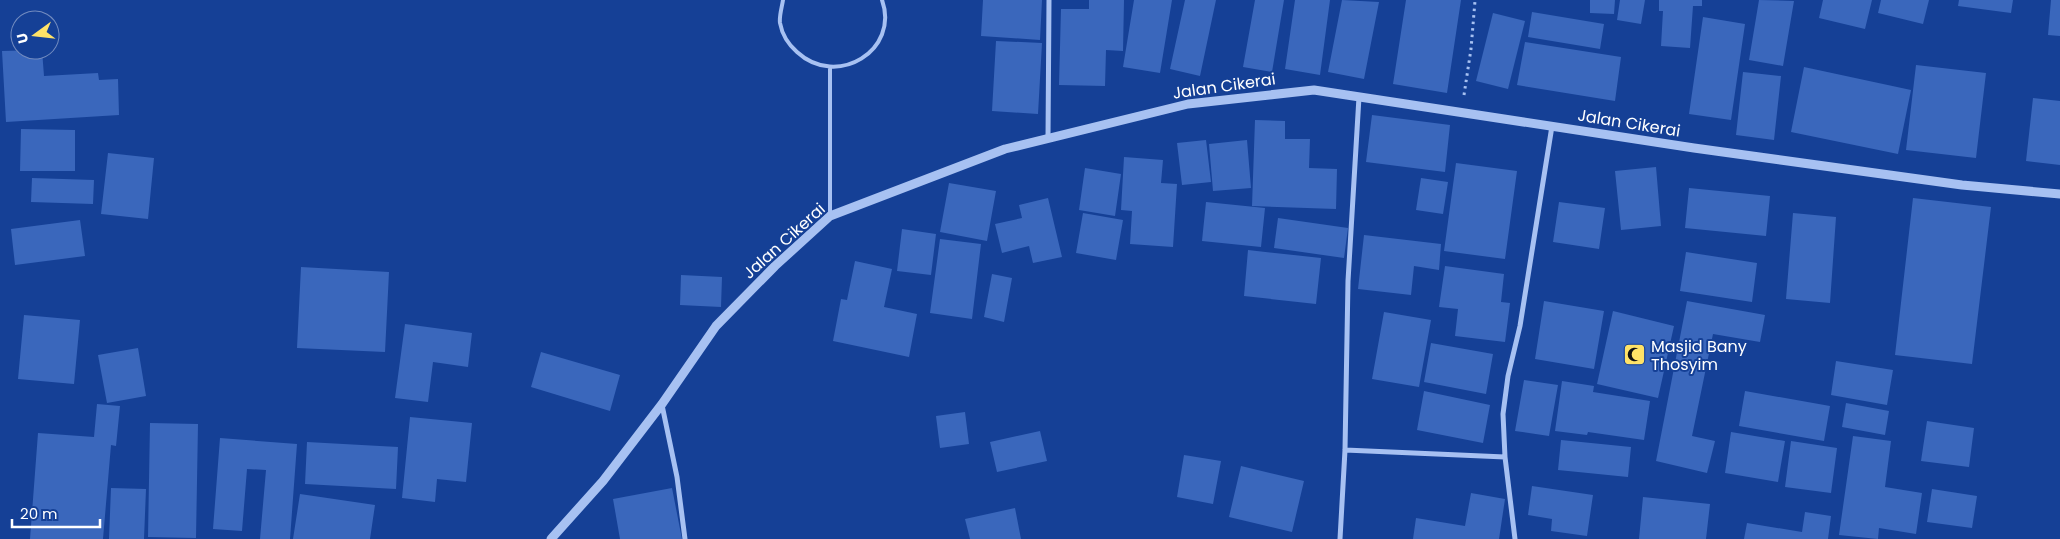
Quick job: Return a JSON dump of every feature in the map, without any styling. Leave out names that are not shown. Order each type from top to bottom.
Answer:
[{"type":"street","points":[[1048,138],[1049,0]]},
{"type":"street","name":"Jalan Cikerai","points":[[551,539],[603,481],[662,404],[716,326],[775,266],[830,216],[1005,149],[1188,104],[1314,90],[1703,150],[1953,184],[2060,194]]},
{"type":"street","points":[[1340,539],[1345,450],[1348,281],[1359,96]]},
{"type":"street","points":[[1515,539],[1505,457],[1503,414],[1508,376],[1520,326],[1552,126]]},
{"type":"street","points":[[662,404],[677,477],[685,539]]},
{"type":"street","points":[[1345,450],[1505,457]]},
{"type":"lane","points":[[782,0],[780,22],[789,45],[807,62],[830,68],[853,64],[872,51],[883,32],[885,9],[882,0]]},
{"type":"lane","points":[[830,68],[830,216]]},
{"type":"path","points":[[1461,112],[1471,49],[1475,1],[1473,0]]},
{"type":"building","points":[[983,0],[1042,0],[1040,40],[981,36]]},
{"type":"building","points":[[1089,0],[1124,0],[1123,51],[1106,50],[1105,86],[1059,85],[1061,9],[1089,9]]},
{"type":"building","points":[[1134,0],[1172,0],[1160,73],[1123,67]]},
{"type":"building","points":[[1185,0],[1216,0],[1200,76],[1170,69]]},
{"type":"building","points":[[1255,0],[1284,0],[1272,72],[1243,67]]},
{"type":"building","points":[[1295,0],[1330,0],[1320,75],[1285,69]]},
{"type":"building","points":[[1342,0],[1379,2],[1364,79],[1328,72]]},
{"type":"building","points":[[1406,0],[1461,0],[1447,93],[1393,84]]},
{"type":"building","points":[[1590,0],[1615,0],[1614,14],[1590,13]]},
{"type":"building","points":[[1620,0],[1645,0],[1641,24],[1617,20]]},
{"type":"building","points":[[1659,0],[1702,0],[1702,6],[1693,6],[1690,48],[1661,46],[1663,11],[1659,11]]},
{"type":"building","points":[[1759,0],[1794,1],[1783,66],[1749,60]]},
{"type":"building","points":[[1823,0],[1872,0],[1865,29],[1819,18]]},
{"type":"building","points":[[1881,0],[1929,0],[1923,24],[1878,13]]},
{"type":"building","points":[[1959,0],[2013,0],[2011,13],[1958,6]]},
{"type":"building","points":[[2051,0],[2060,0],[2060,36],[2048,35]]},
{"type":"building","points":[[1532,12],[1604,24],[1600,49],[1528,37]]},
{"type":"building","points":[[1493,13],[1525,21],[1508,89],[1476,81]]},
{"type":"building","points":[[1703,17],[1745,24],[1731,120],[1689,114]]},
{"type":"building","points":[[996,41],[1042,43],[1038,114],[992,111]]},
{"type":"building","points":[[1525,42],[1621,57],[1615,101],[1517,85]]},
{"type":"building","points":[[2,51],[10,51],[10,60],[43,60],[44,76],[98,73],[99,80],[118,79],[119,115],[6,122]]},
{"type":"building","points":[[1916,65],[1986,73],[1976,158],[1906,150]]},
{"type":"building","points":[[1804,67],[1911,90],[1898,154],[1791,132]]},
{"type":"building","points":[[1743,72],[1781,76],[1774,140],[1736,135]]},
{"type":"building","points":[[2033,98],[2060,101],[2060,165],[2026,161]]},
{"type":"building","points":[[1372,115],[1450,125],[1445,172],[1366,162]]},
{"type":"building","points":[[1255,120],[1285,121],[1285,139],[1310,139],[1309,168],[1337,169],[1336,209],[1252,206]]},
{"type":"building","points":[[21,129],[75,130],[75,171],[20,171]]},
{"type":"building","points":[[1206,140],[1211,182],[1182,185],[1177,143]]},
{"type":"building","points":[[1247,140],[1251,188],[1213,191],[1209,144]]},
{"type":"building","points":[[108,153],[154,158],[148,219],[101,214]]},
{"type":"building","points":[[1124,157],[1163,160],[1161,183],[1177,184],[1173,247],[1130,244],[1132,211],[1121,210]]},
{"type":"building","points":[[1456,163],[1517,171],[1505,259],[1444,251]]},
{"type":"building","points":[[1656,167],[1661,226],[1621,230],[1615,171]]},
{"type":"building","points":[[1085,168],[1121,174],[1115,216],[1079,210]]},
{"type":"building","points":[[32,178],[94,180],[93,204],[31,202]]},
{"type":"building","points":[[1421,178],[1448,182],[1443,214],[1416,210]]},
{"type":"building","points":[[949,183],[996,191],[987,241],[940,232]]},
{"type":"building","points":[[1689,188],[1770,196],[1766,236],[1685,228]]},
{"type":"building","points":[[1048,198],[1062,257],[1033,263],[1029,246],[1002,253],[995,224],[1022,218],[1019,205]]},
{"type":"building","points":[[1913,198],[1991,207],[1972,364],[1895,355]]},
{"type":"building","points":[[1206,202],[1265,208],[1261,247],[1202,241]]},
{"type":"building","points":[[1559,202],[1605,208],[1599,249],[1553,242]]},
{"type":"building","points":[[1083,213],[1123,220],[1116,260],[1076,253]]},
{"type":"building","points":[[1793,213],[1836,217],[1830,303],[1786,299]]},
{"type":"building","points":[[1278,218],[1348,228],[1344,258],[1274,248]]},
{"type":"building","points":[[80,220],[85,256],[15,265],[11,229]]},
{"type":"building","points":[[902,229],[936,234],[931,275],[897,271]]},
{"type":"building","points":[[1364,235],[1441,244],[1439,270],[1414,266],[1411,295],[1358,289]]},
{"type":"building","points":[[940,239],[981,244],[972,319],[930,313]]},
{"type":"building","points":[[1248,250],[1321,258],[1316,304],[1244,296]]},
{"type":"building","points":[[1686,252],[1757,263],[1752,302],[1680,291]]},
{"type":"building","points":[[855,261],[892,269],[884,307],[917,314],[909,357],[833,341],[841,299],[847,300]]},
{"type":"building","points":[[1445,266],[1504,274],[1501,302],[1510,303],[1505,342],[1455,336],[1458,309],[1439,307]]},
{"type":"building","points":[[301,267],[389,272],[385,352],[297,348]]},
{"type":"building","points":[[992,274],[1012,278],[1004,322],[984,317]]},
{"type":"building","points":[[681,275],[722,277],[721,307],[680,305]]},
{"type":"building","points":[[1544,301],[1604,311],[1594,369],[1535,359]]},
{"type":"building","points":[[1687,301],[1765,315],[1760,342],[1713,334],[1692,436],[1715,441],[1707,473],[1656,461]]},
{"type":"building","name":"Masjid Bany Thosyim","points":[[1613,311],[1674,326],[1658,398],[1597,384]]},
{"type":"building","points":[[1384,312],[1431,320],[1419,387],[1372,379]]},
{"type":"building","points":[[24,315],[80,320],[74,384],[18,379]]},
{"type":"building","points":[[405,324],[472,333],[468,367],[433,362],[428,402],[395,398]]},
{"type":"building","points":[[1431,343],[1493,354],[1486,394],[1424,382]]},
{"type":"building","points":[[138,348],[146,396],[107,403],[98,355]]},
{"type":"building","points":[[541,352],[620,375],[610,411],[531,387]]},
{"type":"building","points":[[1836,361],[1893,370],[1887,405],[1831,395]]},
{"type":"building","points":[[1524,380],[1558,385],[1549,436],[1515,431]]},
{"type":"building","points":[[1562,381],[1594,386],[1593,392],[1650,401],[1644,440],[1588,432],[1587,435],[1555,431]]},
{"type":"building","points":[[1424,391],[1490,405],[1483,443],[1417,430]]},
{"type":"building","points":[[1745,391],[1830,406],[1824,441],[1739,426]]},
{"type":"building","points":[[1846,403],[1889,411],[1885,435],[1842,427]]},
{"type":"building","points":[[97,404],[120,406],[116,446],[111,445],[103,539],[30,539],[38,433],[94,437]]},
{"type":"building","points":[[965,412],[969,444],[940,448],[936,416]]},
{"type":"building","points":[[410,417],[472,423],[466,482],[437,479],[435,502],[402,498]]},
{"type":"building","points":[[1927,421],[1974,428],[1969,467],[1921,461]]},
{"type":"building","points":[[150,423],[198,424],[196,538],[148,537]]},
{"type":"building","points":[[1040,431],[1047,461],[997,472],[990,442]]},
{"type":"building","points":[[1731,432],[1785,441],[1778,482],[1725,473]]},
{"type":"building","points":[[1853,436],[1891,441],[1885,487],[1922,493],[1916,534],[1879,528],[1878,539],[1839,535]]},
{"type":"building","points":[[220,438],[297,444],[290,539],[260,539],[266,470],[247,469],[242,531],[213,529]]},
{"type":"building","points":[[1561,440],[1631,447],[1628,477],[1558,470]]},
{"type":"building","points":[[1791,441],[1837,448],[1831,493],[1785,487]]},
{"type":"building","points":[[307,442],[398,447],[396,489],[305,484]]},
{"type":"building","points":[[1184,455],[1221,461],[1213,504],[1177,497]]},
{"type":"building","points":[[1241,466],[1304,481],[1292,532],[1229,517]]},
{"type":"building","points":[[1532,486],[1593,495],[1587,536],[1551,531],[1552,519],[1528,515]]},
{"type":"building","points":[[111,488],[146,489],[144,539],[109,539]]},
{"type":"building","points":[[672,488],[682,539],[620,539],[613,499]]},
{"type":"building","points":[[1932,489],[1977,496],[1972,528],[1927,522]]},
{"type":"building","points":[[1471,493],[1505,499],[1499,539],[1413,539],[1416,518],[1465,526]]},
{"type":"building","points":[[300,494],[375,505],[370,539],[293,539]]},
{"type":"building","points":[[1643,497],[1710,504],[1706,539],[1639,539]]},
{"type":"building","points":[[1015,508],[1021,539],[970,539],[965,519]]},
{"type":"building","points":[[1805,512],[1831,516],[1828,539],[1744,539],[1747,523],[1802,532]]},
{"type":"place","name":"Masjid Bany Thosyim","points":[[1635,355]]}]
